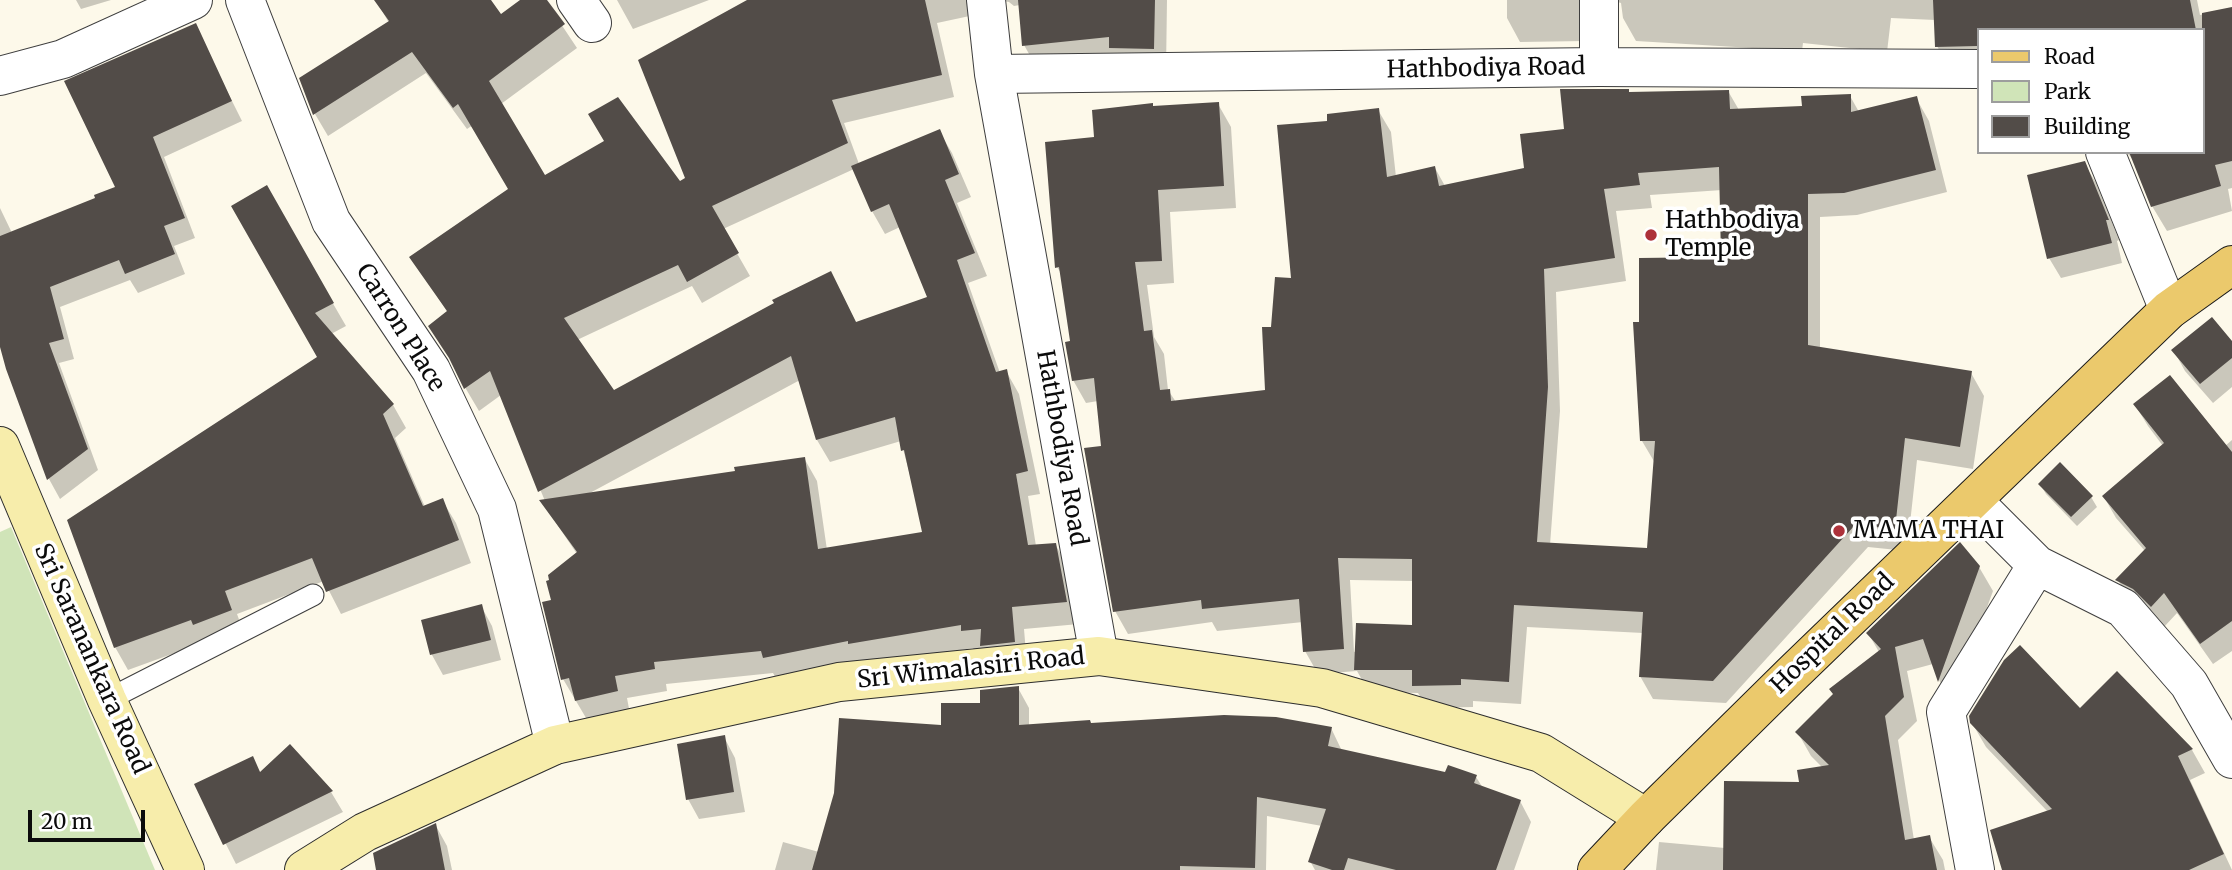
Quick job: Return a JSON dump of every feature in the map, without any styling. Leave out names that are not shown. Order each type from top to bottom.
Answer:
[{"type":"main road","name":"Hospital Road","points":[[1597,870],[1646,818],[2169,310],[2232,265]]},
{"type":"street","points":[[0,76],[63,59],[193,0]]},
{"type":"street","name":"Carron Place","points":[[245,0],[331,221],[431,370],[497,509],[555,744]]},
{"type":"street","name":"Hathbodiya Road","points":[[986,0],[994,74],[1099,656]]},
{"type":"street","points":[[1599,0],[1599,67]]},
{"type":"street","name":"Hathbodiya Road","points":[[994,74],[1599,67],[1976,69]]},
{"type":"street","points":[[2106,154],[2169,310]]},
{"type":"street","name":"Sri Saranankara Road","points":[[0,446],[9,498],[107,700],[185,870]]},
{"type":"street","points":[[1973,501],[2037,565],[2123,608],[2189,684],[2232,759]]},
{"type":"street","points":[[1975,870],[1946,712],[2037,565]]},
{"type":"street","name":"Sri Wimalasiri Road","points":[[304,870],[365,832],[555,744],[839,682],[1099,656],[1322,688],[1541,752],[1646,818]]},
{"type":"lane","points":[[107,700],[313,595]]},
{"type":"green space","points":[[11,527],[155,870],[0,870],[0,532]]},
{"type":"building","points":[[374,0],[491,0],[501,14],[520,0],[547,0],[565,24],[489,81],[545,175],[604,141],[588,114],[618,97],[680,181],[685,178],[638,60],[747,0],[925,0],[942,75],[832,100],[848,143],[712,206],[739,253],[687,282],[678,265],[564,318],[614,390],[774,303],[772,300],[831,271],[856,322],[927,297],[889,204],[871,212],[851,166],[940,129],[959,174],[945,180],[975,253],[957,260],[996,372],[1007,369],[1028,471],[1016,474],[1028,545],[1056,543],[1067,602],[1012,607],[1015,642],[980,646],[981,629],[961,631],[961,625],[848,644],[848,641],[763,658],[761,651],[654,662],[655,669],[615,676],[618,691],[575,701],[569,678],[561,680],[542,602],[551,600],[546,581],[549,580],[548,575],[577,552],[539,500],[735,471],[734,467],[805,457],[818,549],[922,532],[895,417],[816,440],[791,356],[538,492],[490,371],[464,389],[449,358],[428,326],[447,311],[409,257],[508,189],[458,104],[453,108],[412,52],[313,115],[299,78],[389,21]]},
{"type":"building","points":[[1018,0],[1155,0],[1154,49],[1109,48],[1109,37],[1022,46]]},
{"type":"building","points":[[1933,0],[2190,0],[2196,28],[1976,28],[1976,46],[1935,47]]},
{"type":"building","points":[[2232,7],[2232,161],[2215,165],[2221,186],[2151,207],[2130,154],[2204,154],[2202,13]]},
{"type":"building","points":[[196,23],[232,101],[153,137],[185,218],[164,226],[175,254],[125,274],[119,260],[50,287],[64,339],[49,343],[88,449],[47,480],[0,347],[0,236],[95,198],[94,195],[115,187],[64,81]]},
{"type":"building","points":[[1560,89],[1629,89],[1629,92],[1729,90],[1730,109],[1802,106],[1801,96],[1851,94],[1851,112],[1917,96],[1936,170],[1844,193],[1808,194],[1808,345],[1972,371],[1960,447],[1905,438],[1895,529],[1855,525],[1713,681],[1639,677],[1643,612],[1514,605],[1509,682],[1461,679],[1461,685],[1412,686],[1412,670],[1354,670],[1356,623],[1412,625],[1412,559],[1338,558],[1344,649],[1303,652],[1299,599],[1202,609],[1201,600],[1113,612],[1084,448],[1101,446],[1094,378],[1072,381],[1065,342],[1070,341],[1059,267],[1055,268],[1045,142],[1094,137],[1092,110],[1153,103],[1153,106],[1219,102],[1224,186],[1158,190],[1162,261],[1135,262],[1144,331],[1152,330],[1160,390],[1170,389],[1171,401],[1265,390],[1262,327],[1271,327],[1275,277],[1291,278],[1277,125],[1327,121],[1327,114],[1379,108],[1387,177],[1435,166],[1439,186],[1524,168],[1520,134],[1564,129]],"holes":[[[1719,167],[1721,257],[1639,258],[1639,322],[1633,322],[1640,441],[1655,441],[1647,548],[1537,542],[1548,387],[1544,269],[1615,258],[1604,189],[1640,185],[1638,173]]]},
{"type":"building","points":[[2085,161],[2109,220],[2106,220],[2112,243],[2047,259],[2027,175]]},
{"type":"building","points":[[267,185],[334,303],[315,313],[394,404],[383,414],[423,506],[443,498],[459,540],[326,592],[312,558],[225,591],[232,610],[193,625],[191,620],[114,648],[67,520],[317,357],[231,206]]},
{"type":"building","points":[[2212,317],[2232,341],[2232,358],[2200,384],[2171,350]]},
{"type":"building","points":[[2170,375],[2232,452],[2232,621],[2200,644],[2164,593],[2151,607],[2133,589],[2115,580],[2146,548],[2102,496],[2164,443],[2133,404]]},
{"type":"building","points":[[2060,462],[2093,496],[2071,517],[2038,484]]},
{"type":"building","points":[[1960,542],[1980,566],[1938,682],[1923,639],[1895,647],[1904,697],[1885,716],[1905,840],[1930,835],[1937,870],[1723,870],[1724,781],[1799,782],[1797,770],[1829,765],[1795,732],[1833,694],[1829,689],[1881,649],[1866,633]]},
{"type":"building","points":[[482,604],[491,640],[430,655],[421,620]]},
{"type":"building","points":[[2020,645],[2080,708],[2117,671],[2193,749],[2178,756],[2224,854],[2189,870],[2002,870],[1990,830],[2052,809],[1970,723],[1969,716],[2004,660]]},
{"type":"building","points":[[1019,686],[1019,725],[1224,715],[1276,717],[1332,727],[1328,746],[1445,772],[1448,765],[1477,775],[1474,783],[1521,800],[1496,870],[1396,870],[1348,858],[1344,870],[1332,870],[1308,862],[1326,809],[1257,797],[1255,868],[1180,866],[1180,870],[812,870],[834,793],[839,718],[941,725],[941,703],[980,703],[980,690]]},
{"type":"building","points":[[725,735],[734,792],[686,800],[677,744]]},
{"type":"building","points":[[290,744],[333,791],[223,845],[194,784],[253,756],[260,772]]},
{"type":"building","points":[[436,823],[445,870],[376,870],[373,853]]},
{"type":"place","name":"Hathbodiya Temple","points":[[1651,235]]},
{"type":"place","name":"MAMA THAI","points":[[1839,531]]}]
